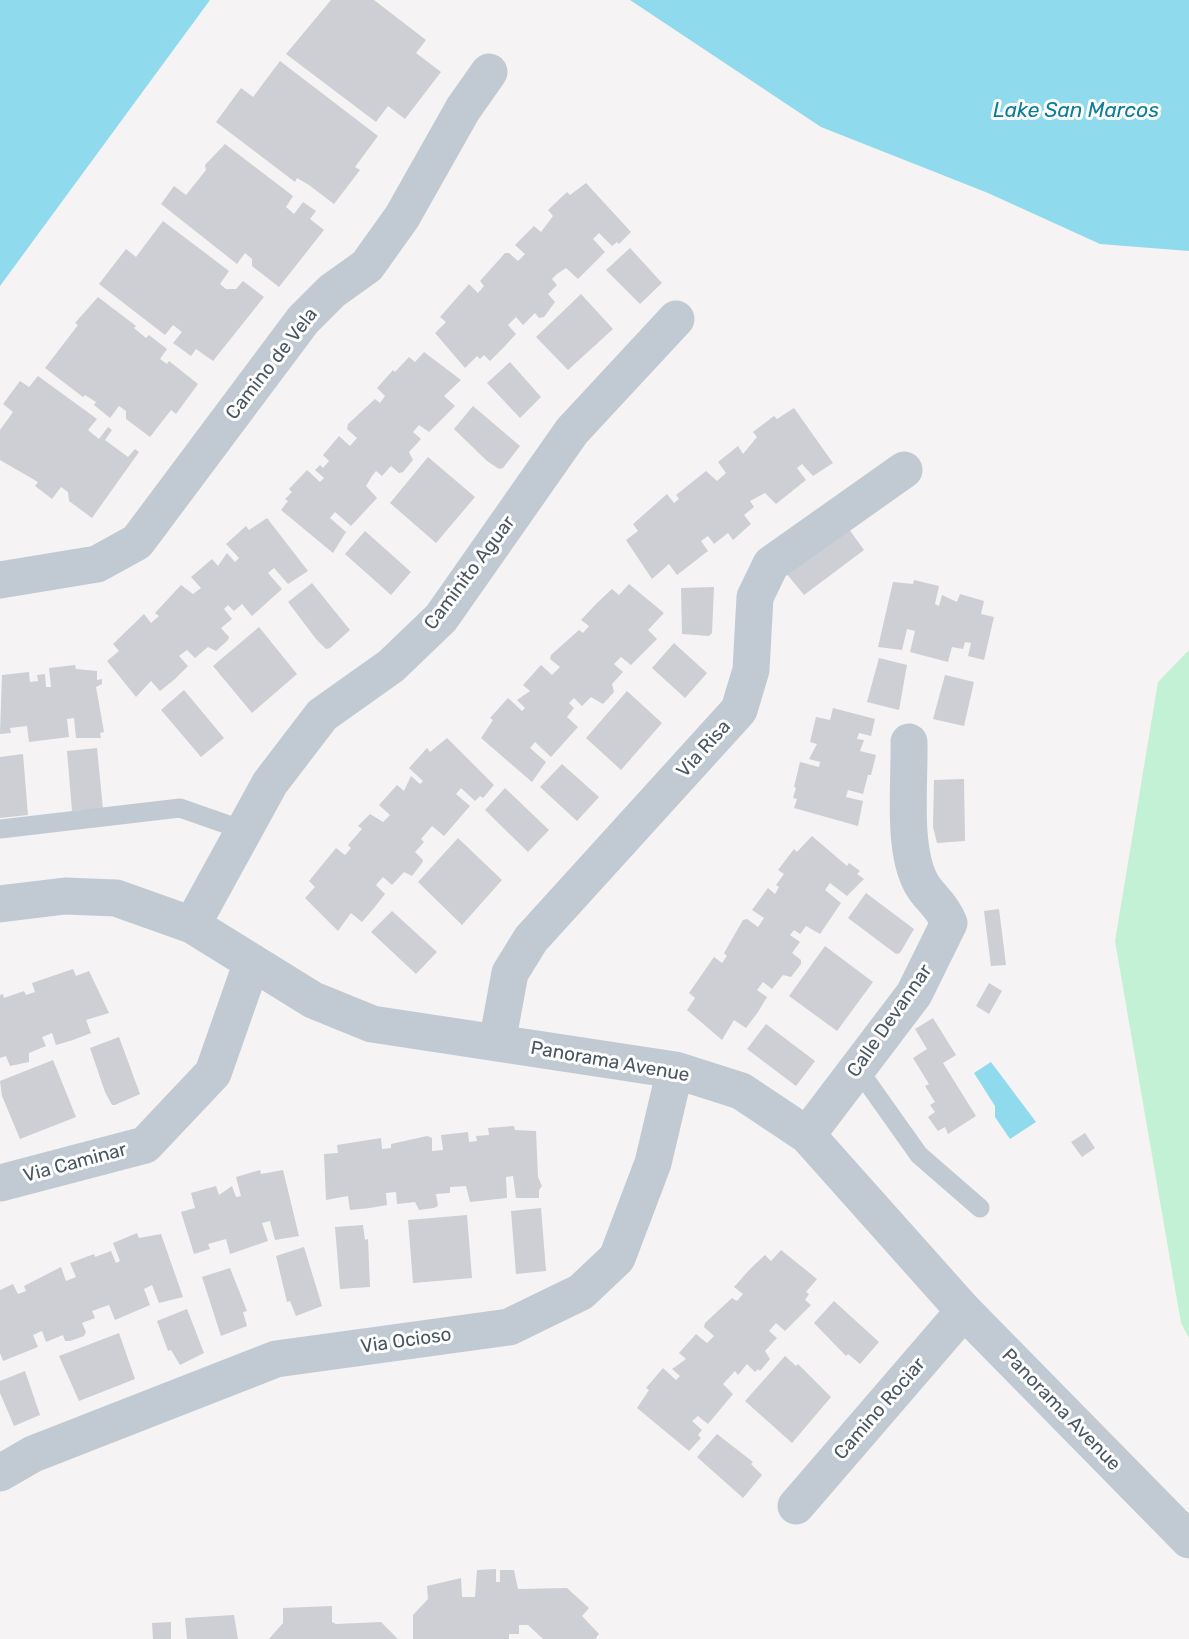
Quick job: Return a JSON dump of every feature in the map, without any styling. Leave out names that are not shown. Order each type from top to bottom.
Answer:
[{"type":"street","name":"Camino de Vela","points":[[0,580],[97,564],[137,542],[303,320],[332,290],[366,266],[402,217],[463,109],[489,72]]},
{"type":"street","name":"Caminito Aguar","points":[[192,925],[270,783],[322,715],[391,666],[441,618],[572,431],[676,319]]},
{"type":"street","name":"Via Risa","points":[[497,1043],[510,973],[531,940],[739,710],[751,670],[755,597],[771,564],[904,470]]},
{"type":"street","name":"Calle Devannar","points":[[807,1135],[914,994],[949,923],[942,906],[921,885],[911,856],[909,742]]},
{"type":"street","name":"Panorama Avenue","points":[[0,904],[65,896],[116,898],[192,925],[313,1000],[372,1024],[675,1070],[741,1091],[807,1135],[964,1311],[1189,1540]]},
{"type":"street","name":"Via Caminar","points":[[0,1183],[145,1145],[213,1073],[252,962]]},
{"type":"street","name":"Via Ocioso","points":[[0,1474],[33,1454],[276,1359],[509,1327],[581,1292],[617,1258],[653,1163],[675,1070]]},
{"type":"street","name":"Camino Rociar","points":[[796,1506],[964,1311]]},
{"type":"lane","points":[[0,830],[180,808],[243,830]]},
{"type":"lane","points":[[858,1069],[919,1156],[980,1208]]},
{"type":"green space","points":[[1189,650],[1189,1338],[1181,1323],[1115,941],[1158,682]]},
{"type":"water","points":[[0,0],[210,0],[0,286]]},
{"type":"water","name":"Lake San Marcos","points":[[630,0],[1189,0],[1189,251],[1100,244],[988,193],[821,127]]},
{"type":"water","points":[[991,1062],[1036,1122],[1010,1139],[995,1117],[995,1106],[974,1073]]},
{"type":"building","points":[[331,0],[374,0],[426,40],[416,53],[441,72],[405,119],[388,106],[376,122],[286,54]]},
{"type":"building","points":[[280,61],[378,136],[355,167],[360,170],[334,204],[297,178],[295,182],[216,122],[241,88],[253,97]]},
{"type":"building","points":[[225,144],[293,196],[286,207],[294,214],[303,202],[316,211],[310,219],[324,230],[279,287],[252,266],[252,259],[245,253],[237,264],[161,204],[174,186],[186,195],[206,170],[205,165]]},
{"type":"building","points":[[586,183],[631,232],[619,244],[617,242],[612,246],[599,233],[593,239],[605,252],[578,279],[566,268],[552,279],[557,285],[548,294],[555,302],[544,317],[539,318],[535,313],[523,325],[516,317],[508,325],[516,334],[490,361],[484,355],[480,359],[477,356],[465,368],[435,333],[446,322],[440,317],[469,284],[478,293],[484,286],[480,281],[505,253],[518,261],[525,254],[515,245],[534,226],[541,232],[553,216],[548,210],[567,192],[570,195]]},
{"type":"building","points":[[163,221],[229,271],[220,284],[226,289],[236,289],[243,281],[264,297],[213,361],[196,349],[191,356],[173,343],[182,332],[173,325],[165,335],[99,284],[126,249],[136,257]]},
{"type":"building","points":[[630,248],[662,283],[640,304],[606,270]]},
{"type":"building","points":[[581,294],[613,329],[568,370],[536,337]]},
{"type":"building","points":[[98,297],[136,326],[134,328],[146,338],[149,335],[167,349],[160,359],[167,364],[169,361],[198,384],[176,414],[171,410],[150,437],[126,419],[126,411],[119,406],[110,418],[94,405],[96,402],[85,395],[83,397],[45,368],[78,325],[75,323]]},
{"type":"building","points":[[424,352],[461,380],[444,396],[455,406],[429,432],[419,425],[413,432],[421,439],[409,452],[413,460],[403,472],[399,473],[391,466],[382,476],[376,471],[366,486],[377,498],[351,526],[335,512],[330,518],[346,532],[333,553],[281,510],[288,501],[285,499],[292,492],[289,489],[307,470],[320,482],[324,478],[315,470],[320,465],[323,468],[329,461],[323,455],[339,436],[350,446],[357,438],[347,429],[348,424],[375,399],[380,403],[385,396],[377,388],[393,370],[395,372],[409,357],[415,362]]},
{"type":"building","points":[[510,362],[541,397],[520,418],[487,383]]},
{"type":"building","points":[[38,376],[97,419],[88,430],[99,439],[108,427],[112,430],[105,440],[128,457],[135,449],[139,452],[92,518],[69,501],[68,492],[61,487],[52,499],[35,486],[38,482],[0,460],[0,430],[13,412],[3,404],[20,381],[29,387]]},
{"type":"building","points":[[473,406],[520,446],[503,468],[499,469],[487,461],[454,429]]},
{"type":"building","points":[[794,408],[833,463],[813,476],[802,464],[797,468],[806,480],[776,504],[765,493],[750,501],[754,507],[744,515],[751,524],[733,540],[728,533],[714,544],[708,536],[701,541],[708,551],[677,575],[669,564],[652,579],[626,540],[638,531],[633,524],[667,494],[674,503],[679,499],[676,495],[706,471],[717,481],[726,473],[718,462],[738,446],[743,454],[757,437],[753,432],[774,416],[777,419]]},
{"type":"building","points":[[428,457],[475,497],[436,543],[390,503]]},
{"type":"building","points":[[267,518],[308,571],[288,584],[274,568],[268,573],[282,589],[252,616],[242,604],[234,611],[228,605],[224,609],[232,619],[221,628],[229,637],[228,640],[216,651],[208,647],[195,658],[187,650],[179,656],[188,666],[175,679],[160,691],[151,681],[136,697],[107,661],[119,651],[113,644],[144,614],[151,623],[159,616],[155,613],[181,585],[193,594],[201,588],[191,577],[212,559],[218,566],[227,553],[235,562],[239,558],[226,544],[246,526],[249,530]]},
{"type":"building","points":[[846,525],[864,550],[804,595],[786,573]]},
{"type":"building","points":[[365,531],[411,572],[391,595],[345,554]]},
{"type":"building","points":[[914,580],[939,586],[935,604],[939,606],[942,595],[957,602],[960,594],[984,601],[981,614],[994,617],[984,660],[968,656],[971,643],[965,642],[963,649],[952,647],[948,662],[910,652],[915,631],[907,629],[902,650],[878,647],[893,582],[913,584]]},
{"type":"building","points":[[312,583],[350,630],[326,649],[288,602]]},
{"type":"building","points":[[629,584],[664,613],[648,630],[657,639],[631,665],[621,657],[614,664],[623,672],[612,684],[614,692],[603,704],[591,697],[582,706],[574,698],[569,703],[574,708],[567,717],[578,727],[551,757],[535,742],[530,748],[546,762],[532,782],[481,738],[493,720],[490,718],[508,698],[522,711],[525,708],[517,700],[530,691],[523,685],[541,665],[552,675],[560,667],[550,659],[551,655],[579,630],[583,633],[589,626],[581,620],[612,589],[619,595]]},
{"type":"building","points":[[714,587],[712,633],[709,636],[682,634],[681,588]]},
{"type":"building","points":[[259,627],[297,674],[252,713],[213,666]]},
{"type":"building","points":[[674,643],[707,673],[685,698],[652,668]]},
{"type":"building","points":[[879,658],[907,665],[899,710],[867,702]]},
{"type":"building","points":[[75,665],[76,669],[97,671],[97,680],[102,679],[102,684],[96,687],[104,732],[100,733],[101,738],[76,738],[74,718],[67,719],[69,737],[29,742],[27,726],[10,728],[11,733],[0,734],[2,675],[29,672],[30,682],[38,681],[37,675],[45,674],[46,687],[51,687],[49,668]]},
{"type":"building","points":[[945,675],[974,682],[964,726],[933,719]]},
{"type":"building","points":[[184,690],[224,738],[201,757],[161,710]]},
{"type":"building","points":[[627,691],[662,723],[621,770],[586,738]]},
{"type":"building","points":[[833,708],[875,719],[871,736],[859,733],[857,739],[864,740],[860,751],[876,755],[871,775],[868,775],[863,794],[848,790],[846,797],[863,801],[858,826],[794,808],[797,799],[793,798],[794,787],[800,762],[819,767],[820,762],[809,759],[817,744],[810,742],[816,717],[830,720]]},
{"type":"building","points":[[447,738],[494,785],[483,798],[480,796],[475,801],[461,788],[456,794],[470,806],[444,836],[432,826],[421,839],[424,842],[415,852],[423,860],[412,876],[404,872],[392,885],[383,877],[376,885],[385,894],[374,908],[362,922],[351,913],[338,931],[305,898],[315,887],[309,881],[336,848],[345,855],[351,848],[348,845],[362,829],[358,826],[370,814],[383,822],[390,815],[379,805],[397,785],[404,791],[411,776],[420,784],[423,781],[409,768],[427,748],[430,752]]},
{"type":"building","points":[[97,748],[103,809],[72,811],[67,751]]},
{"type":"building","points":[[23,754],[28,815],[0,818],[0,757]]},
{"type":"building","points":[[562,764],[599,797],[577,821],[540,787]]},
{"type":"building","points":[[964,779],[965,841],[937,843],[933,827],[934,780]]},
{"type":"building","points":[[505,788],[549,830],[528,852],[485,810]]},
{"type":"building","points":[[812,836],[847,866],[849,863],[860,871],[857,874],[864,879],[847,896],[830,883],[825,890],[841,903],[820,934],[806,926],[800,934],[794,930],[790,935],[800,942],[792,953],[801,960],[801,964],[791,977],[783,975],[772,989],[763,982],[757,990],[767,997],[758,1012],[746,1028],[734,1020],[722,1040],[687,1010],[695,998],[689,993],[714,957],[722,963],[727,956],[724,953],[743,920],[747,919],[758,927],[764,918],[752,910],[768,888],[775,894],[779,887],[776,885],[784,874],[778,870],[794,849],[797,852]]},
{"type":"building","points":[[458,838],[502,880],[462,925],[418,882]]},
{"type":"building","points":[[866,893],[914,929],[900,953],[896,954],[848,918]]},
{"type":"building","points":[[999,909],[1006,965],[991,966],[984,911]]},
{"type":"building","points":[[392,911],[437,952],[416,974],[371,932]]},
{"type":"building","points":[[825,946],[873,982],[837,1031],[789,996]]},
{"type":"building","points":[[73,969],[76,976],[89,971],[109,1013],[86,1020],[91,1033],[73,1040],[56,1045],[52,1033],[42,1037],[46,1046],[29,1053],[29,1062],[10,1066],[6,1056],[0,1058],[0,995],[3,994],[4,998],[24,991],[26,995],[35,992],[32,983]]},
{"type":"building","points":[[989,983],[1002,991],[989,1014],[976,1006]]},
{"type":"building","points":[[933,1018],[956,1055],[943,1063],[976,1116],[948,1134],[945,1127],[938,1131],[928,1117],[935,1112],[930,1105],[935,1102],[925,1086],[929,1084],[913,1058],[927,1049],[915,1029]]},
{"type":"building","points":[[766,1024],[815,1061],[796,1086],[747,1049]]},
{"type":"building","points":[[119,1037],[140,1094],[112,1105],[90,1048]]},
{"type":"building","points":[[53,1060],[76,1117],[20,1139],[2,1096],[0,1081]]},
{"type":"building","points":[[514,1126],[515,1130],[536,1131],[538,1177],[542,1186],[539,1198],[516,1198],[513,1176],[506,1177],[507,1198],[470,1202],[466,1186],[450,1187],[450,1193],[436,1194],[438,1206],[419,1210],[415,1202],[397,1204],[396,1192],[386,1193],[387,1205],[370,1208],[350,1210],[348,1196],[326,1200],[324,1154],[338,1153],[337,1145],[381,1138],[382,1149],[391,1148],[391,1144],[427,1136],[432,1138],[432,1151],[443,1150],[441,1135],[468,1132],[469,1142],[477,1141],[476,1136],[489,1135],[488,1128]]},
{"type":"building","points":[[1085,1133],[1095,1148],[1082,1157],[1071,1142]]},
{"type":"building","points":[[260,1170],[261,1174],[283,1170],[299,1236],[275,1240],[270,1221],[262,1223],[268,1241],[230,1254],[226,1239],[208,1244],[210,1249],[194,1254],[181,1212],[195,1208],[191,1193],[216,1186],[219,1195],[232,1186],[236,1197],[241,1196],[236,1177]]},
{"type":"building","points":[[541,1208],[546,1271],[516,1274],[511,1211]]},
{"type":"building","points":[[467,1215],[472,1278],[413,1283],[408,1220]]},
{"type":"building","points":[[363,1225],[365,1240],[368,1239],[370,1287],[340,1289],[335,1227]]},
{"type":"building","points":[[137,1233],[139,1238],[161,1234],[183,1297],[159,1303],[152,1285],[144,1289],[150,1305],[115,1320],[109,1305],[92,1311],[95,1318],[82,1323],[86,1332],[84,1336],[65,1341],[63,1335],[46,1342],[42,1331],[33,1335],[38,1347],[3,1361],[0,1353],[0,1290],[13,1284],[18,1294],[26,1291],[24,1286],[61,1267],[66,1281],[76,1277],[70,1263],[94,1254],[95,1257],[111,1251],[116,1263],[120,1261],[113,1243]]},
{"type":"building","points":[[304,1247],[322,1306],[296,1316],[290,1301],[287,1302],[276,1256]]},
{"type":"building","points":[[781,1250],[817,1279],[806,1292],[809,1294],[805,1300],[811,1305],[785,1331],[776,1323],[769,1331],[777,1338],[765,1351],[770,1359],[760,1371],[758,1369],[755,1372],[747,1364],[738,1375],[735,1371],[723,1384],[733,1394],[708,1424],[698,1416],[692,1421],[702,1430],[698,1435],[701,1438],[689,1451],[637,1408],[649,1390],[646,1388],[663,1368],[676,1380],[680,1376],[672,1369],[686,1359],[679,1353],[696,1334],[707,1343],[714,1336],[704,1327],[705,1323],[732,1298],[737,1301],[743,1294],[734,1287],[750,1269],[765,1255],[771,1261]]},
{"type":"building","points":[[230,1268],[247,1311],[243,1312],[247,1326],[221,1336],[202,1277]]},
{"type":"building","points":[[834,1301],[879,1342],[860,1364],[848,1354],[846,1356],[814,1323]]},
{"type":"building","points":[[187,1309],[204,1353],[180,1365],[171,1350],[168,1351],[157,1321]]},
{"type":"building","points":[[119,1333],[135,1379],[79,1401],[59,1356]]},
{"type":"building","points":[[785,1356],[796,1366],[798,1364],[831,1397],[792,1443],[745,1401]]},
{"type":"building","points":[[25,1371],[40,1415],[14,1426],[0,1393],[0,1381]]},
{"type":"building","points":[[717,1434],[753,1462],[751,1464],[762,1475],[743,1498],[697,1457]]},
{"type":"building","points":[[496,1569],[496,1582],[500,1582],[500,1570],[514,1570],[518,1589],[567,1588],[589,1608],[582,1616],[599,1634],[595,1639],[543,1639],[528,1625],[519,1625],[519,1634],[509,1634],[509,1639],[413,1639],[413,1615],[428,1599],[427,1586],[461,1578],[462,1597],[475,1597],[477,1570]]},
{"type":"building","points":[[332,1606],[332,1622],[336,1624],[381,1622],[398,1639],[269,1639],[283,1623],[283,1608]]},
{"type":"building","points":[[234,1615],[238,1639],[187,1639],[185,1618]]},
{"type":"building","points":[[171,1622],[171,1639],[153,1639],[152,1623]]}]
